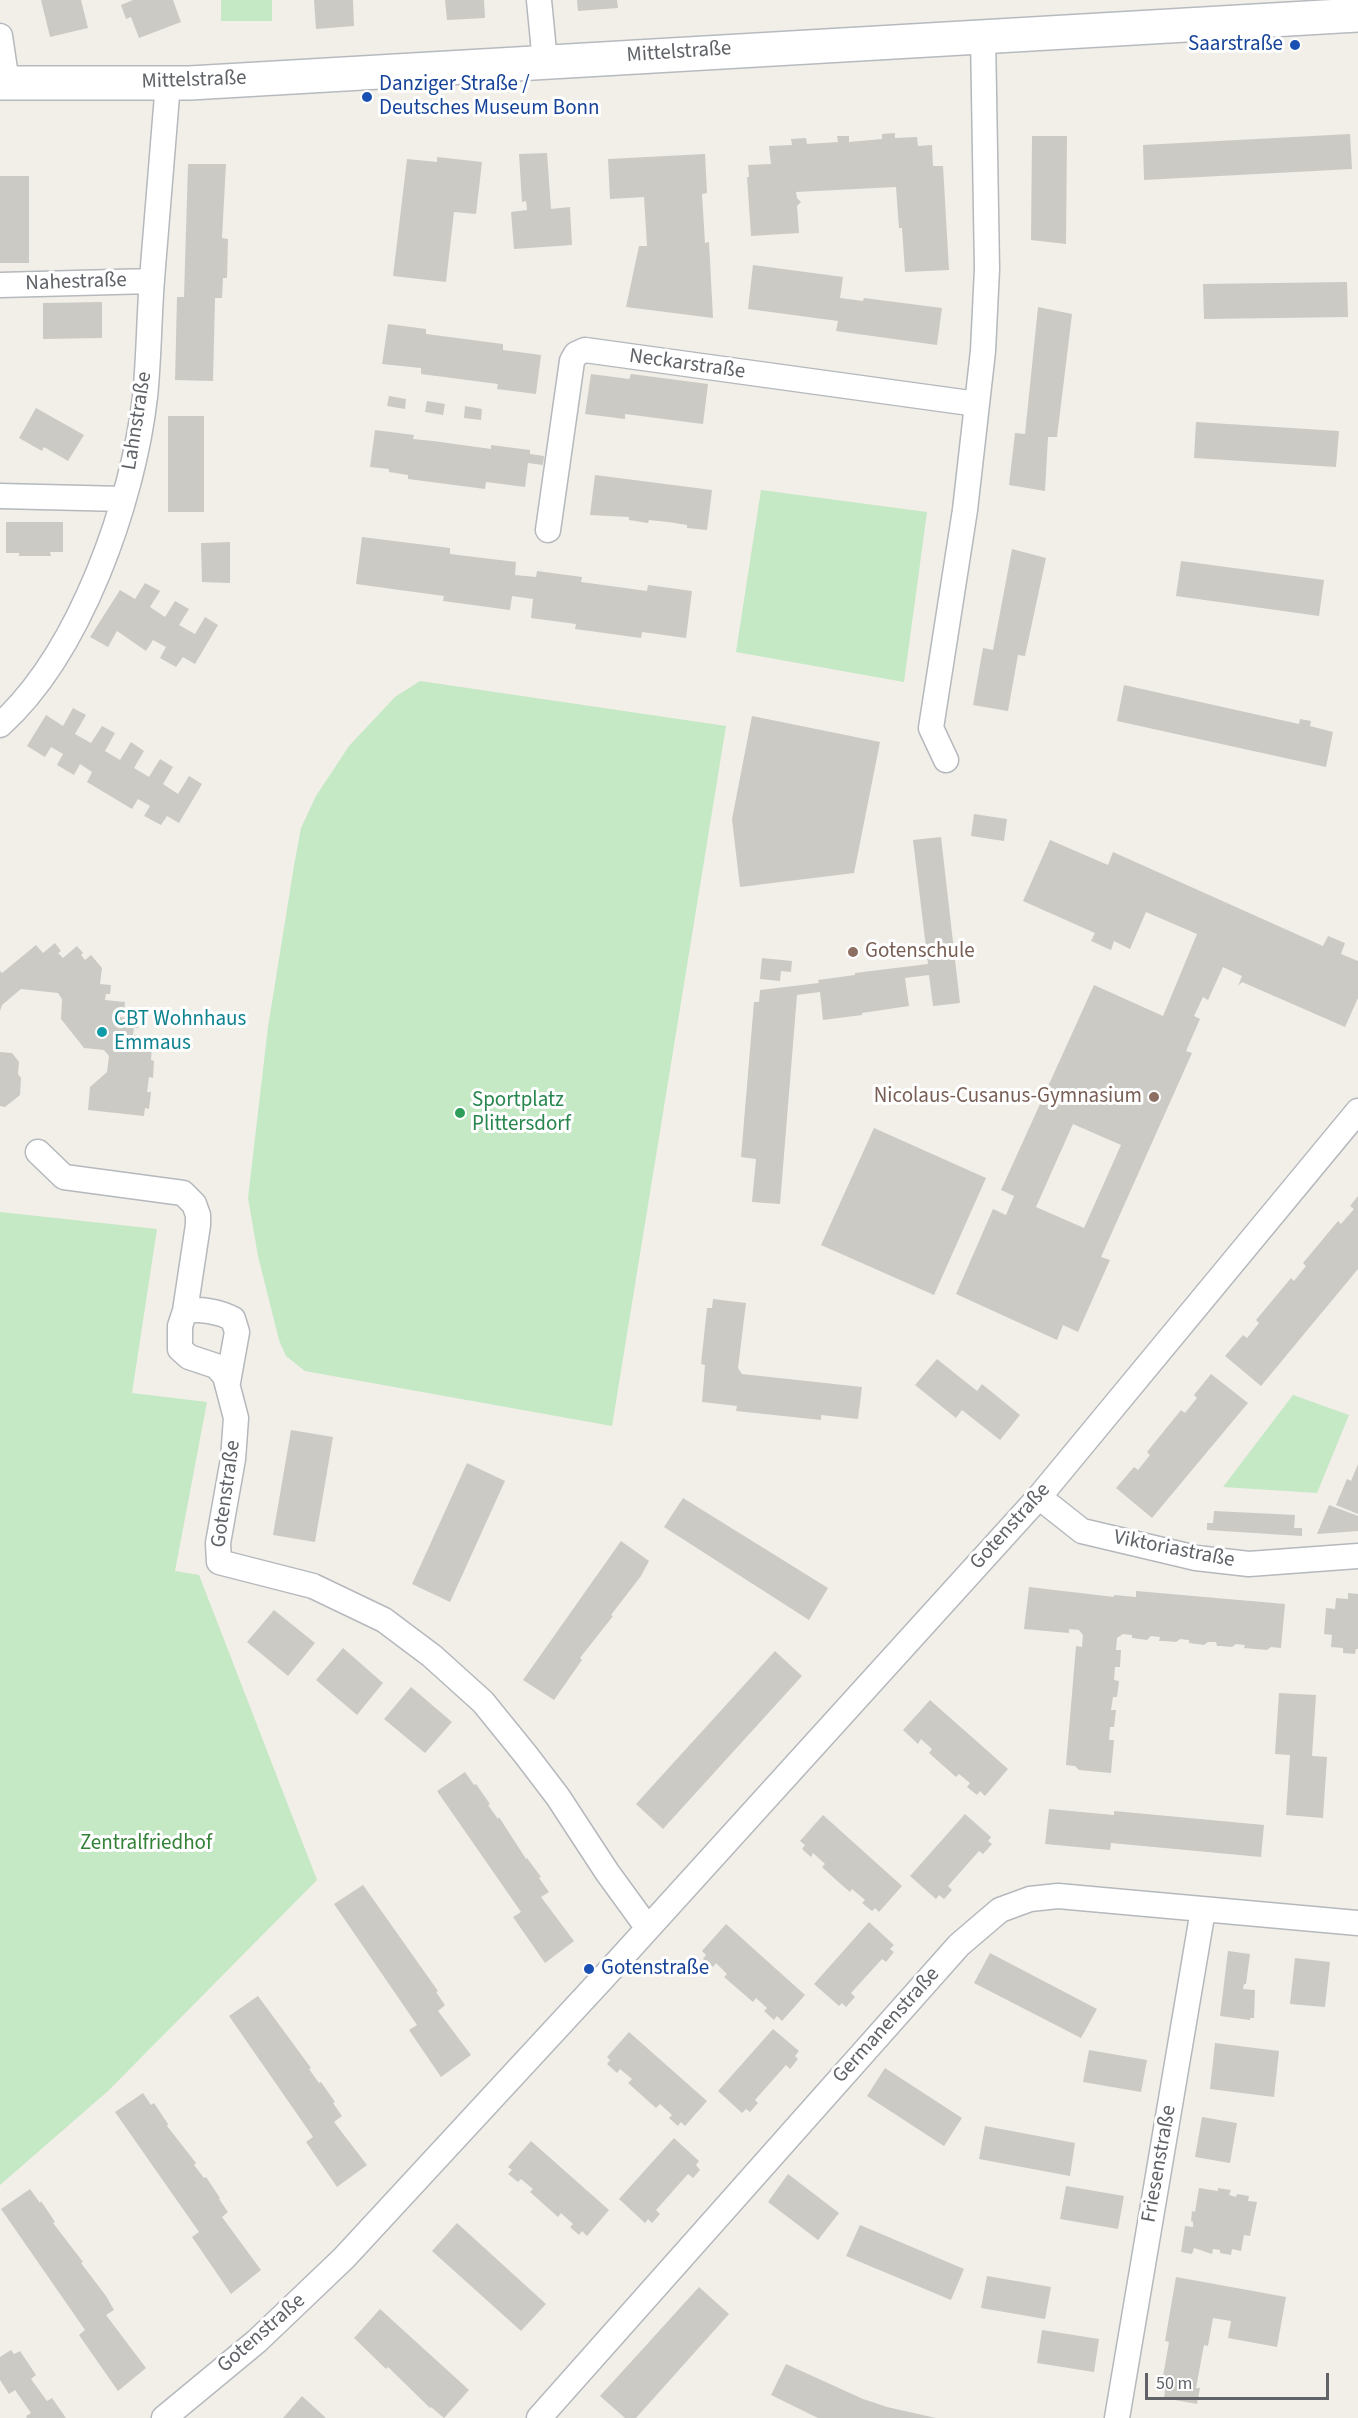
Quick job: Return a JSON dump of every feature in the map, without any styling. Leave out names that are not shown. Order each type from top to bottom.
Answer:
[{"type":"main road","name":"Mittelstraße","points":[[4,83],[168,83],[1358,15]]},
{"type":"street","points":[[539,0],[545,62]]},
{"type":"street","points":[[946,760],[932,728],[965,510],[983,351],[987,270],[983,35]]},
{"type":"street","points":[[0,36],[4,83]]},
{"type":"street","name":"Lahnstraße","points":[[0,725],[32,688],[75,621],[106,555],[123,499],[136,449],[145,396],[168,83]]},
{"type":"street","name":"Nahestraße","points":[[0,285],[152,281]]},
{"type":"street","name":"Neckarstraße","points":[[548,530],[572,361],[576,354],[585,350],[977,404]]},
{"type":"street","points":[[0,496],[123,499]]},
{"type":"street","name":"Gotenstraße","points":[[164,2418],[257,2341],[344,2258],[602,1979],[1039,1497],[1358,1111]]},
{"type":"street","points":[[38,1152],[64,1177],[151,1190],[174,1190],[189,1198],[198,1215],[185,1311],[180,1326],[180,1349],[189,1357],[216,1366],[228,1382]]},
{"type":"street","name":"Gotenstraße","points":[[185,1311],[200,1310],[226,1315],[233,1319],[237,1332],[228,1382],[236,1418],[236,1434],[218,1544],[219,1562],[313,1586],[384,1620],[432,1656],[483,1702],[526,1755],[558,1797],[607,1872],[647,1927]]},
{"type":"street","name":"Viktoriastraße","points":[[1039,1497],[1082,1531],[1196,1558],[1249,1564],[1358,1556]]},
{"type":"street","name":"Germanenstraße","points":[[539,2418],[959,1945],[1000,1910],[1030,1899],[1058,1896],[1358,1923]]},
{"type":"street","name":"Friesenstraße","points":[[1117,2418],[1203,1910]]},
{"type":"green space","points":[[221,0],[272,0],[272,21],[221,21]]},
{"type":"green space","points":[[761,490],[927,512],[904,682],[736,652]]},
{"type":"green space","name":"Sportplatz Plittersdorf","points":[[420,681],[726,726],[612,1426],[305,1371],[286,1356],[279,1340],[258,1256],[248,1198],[268,1027],[301,828],[316,796],[349,746],[395,697]]},
{"type":"green space","name":"Zentralfriedhof","points":[[0,1212],[157,1229],[132,1393],[207,1402],[175,1571],[199,1575],[317,1880],[108,2091],[0,2185]]},
{"type":"green space","points":[[1293,1395],[1349,1415],[1317,1493],[1223,1487]]},
{"type":"building","points":[[41,0],[81,0],[88,28],[50,37]]},
{"type":"building","points":[[133,0],[173,0],[181,22],[139,38],[131,17],[126,19],[121,5]]},
{"type":"building","points":[[314,0],[353,0],[354,26],[316,29]]},
{"type":"building","points":[[445,0],[484,0],[485,18],[447,20]]},
{"type":"building","points":[[577,0],[617,0],[618,8],[578,11]]},
{"type":"building","points":[[895,133],[895,138],[917,137],[918,146],[932,145],[933,166],[943,166],[949,270],[905,272],[896,187],[796,192],[801,202],[797,206],[799,233],[751,236],[748,165],[771,164],[769,146],[792,145],[791,139],[806,138],[807,144],[838,142],[837,136],[849,136],[849,142],[882,139],[882,134]]},
{"type":"building","points":[[1350,134],[1352,169],[1144,180],[1143,145]]},
{"type":"building","points":[[1032,136],[1067,136],[1066,244],[1031,240]]},
{"type":"building","points":[[547,153],[551,209],[570,207],[572,245],[514,249],[511,212],[527,210],[526,201],[522,202],[519,154]]},
{"type":"building","points":[[705,154],[707,193],[702,194],[705,243],[709,242],[713,318],[626,307],[639,246],[647,246],[644,197],[610,199],[608,159]]},
{"type":"building","points":[[437,157],[482,162],[476,214],[454,212],[446,282],[393,276],[407,159],[437,162]]},
{"type":"building","points":[[188,164],[226,164],[222,238],[228,239],[227,278],[223,278],[222,298],[215,298],[213,381],[175,380],[177,297],[184,297]]},
{"type":"building","points":[[0,176],[29,176],[29,263],[0,263]]},
{"type":"building","points":[[753,265],[843,277],[840,298],[863,301],[864,298],[942,308],[937,345],[836,331],[838,321],[748,309]]},
{"type":"building","points":[[1347,282],[1348,317],[1204,319],[1203,284]]},
{"type":"building","points":[[102,302],[102,338],[43,339],[43,303]]},
{"type":"building","points":[[1038,307],[1072,314],[1057,437],[1048,437],[1045,491],[1009,485],[1015,433],[1025,434]]},
{"type":"building","points":[[388,324],[426,329],[426,334],[503,344],[503,350],[541,355],[536,394],[497,389],[498,384],[421,374],[421,368],[382,364]]},
{"type":"building","points":[[591,374],[629,379],[631,374],[708,384],[703,424],[625,414],[625,419],[585,414]]},
{"type":"building","points":[[389,396],[406,399],[405,409],[387,406]]},
{"type":"building","points":[[427,401],[445,404],[443,415],[425,412]]},
{"type":"building","points":[[465,406],[482,409],[481,420],[464,418]]},
{"type":"building","points":[[36,408],[84,435],[68,461],[44,447],[42,451],[19,438]]},
{"type":"building","points":[[168,416],[204,416],[204,512],[168,512]]},
{"type":"building","points":[[1196,422],[1339,431],[1336,467],[1194,458]]},
{"type":"building","points":[[375,430],[414,435],[413,439],[491,449],[491,445],[530,450],[530,454],[544,456],[543,465],[528,463],[525,487],[486,482],[485,489],[408,479],[408,475],[389,472],[389,469],[370,467]]},
{"type":"building","points":[[595,475],[712,490],[707,530],[687,528],[687,525],[668,522],[649,520],[648,523],[629,520],[629,517],[590,515]]},
{"type":"building","points":[[6,522],[63,522],[63,552],[50,552],[51,556],[19,556],[19,553],[6,553]]},
{"type":"building","points":[[362,537],[450,548],[450,554],[516,562],[515,575],[536,577],[537,571],[582,577],[581,582],[647,591],[648,585],[692,591],[686,638],[642,632],[641,638],[575,629],[576,624],[531,618],[533,599],[512,596],[510,610],[443,601],[444,596],[356,584]]},
{"type":"building","points":[[230,542],[230,583],[202,582],[201,543]]},
{"type":"building","points":[[1012,549],[1046,558],[1025,656],[1018,655],[1008,711],[973,705],[983,648],[993,650]]},
{"type":"building","points":[[1181,561],[1324,580],[1319,616],[1176,596]]},
{"type":"building","points":[[145,583],[160,591],[150,607],[165,617],[175,601],[189,609],[179,625],[195,634],[205,617],[218,625],[195,664],[183,657],[176,667],[160,658],[166,647],[153,640],[146,651],[117,631],[108,647],[90,637],[120,590],[135,599]]},
{"type":"building","points":[[1124,685],[1299,724],[1300,719],[1311,721],[1310,726],[1333,732],[1326,767],[1117,721]]},
{"type":"building","points":[[73,708],[86,715],[75,734],[91,743],[102,726],[115,733],[105,751],[120,760],[131,742],[144,751],[134,768],[149,777],[160,759],[173,767],[163,784],[178,794],[189,776],[202,784],[179,823],[167,816],[161,825],[144,816],[150,806],[138,799],[132,809],[87,782],[92,772],[80,764],[74,775],[57,765],[63,754],[51,747],[45,757],[27,746],[46,715],[63,726]]},
{"type":"building","points":[[752,716],[880,742],[854,873],[740,887],[732,819]]},
{"type":"building","points":[[974,814],[1007,819],[1004,841],[971,836]]},
{"type":"building","points":[[941,837],[960,1003],[933,1006],[929,975],[905,978],[909,1006],[862,1013],[862,1015],[823,1020],[820,992],[797,995],[780,1204],[752,1202],[756,1159],[741,1157],[754,1002],[759,1002],[760,990],[819,983],[818,980],[855,975],[855,973],[928,964],[913,840]]},
{"type":"building","points":[[1050,840],[1108,865],[1113,852],[1323,946],[1328,936],[1345,943],[1341,954],[1358,961],[1358,998],[1345,1027],[1242,982],[1238,986],[1242,976],[1223,967],[1208,1000],[1203,997],[1194,1016],[1200,1019],[1186,1051],[1192,1053],[1101,1257],[1110,1260],[1078,1332],[1063,1325],[1057,1340],[956,1294],[993,1209],[1006,1215],[1014,1196],[1001,1190],[1094,985],[1163,1016],[1197,934],[1146,912],[1130,949],[1114,941],[1111,950],[1091,941],[1095,933],[1023,901]],"holes":[[[1073,1124],[1121,1145],[1084,1228],[1036,1207]]]},
{"type":"building","name":"CBT Wohnhaus Emmaus","points":[[55,943],[61,951],[58,953],[63,958],[77,946],[85,960],[91,955],[102,968],[100,984],[111,985],[110,994],[106,994],[105,1000],[125,1002],[124,1011],[120,1011],[119,1017],[139,1019],[138,1028],[134,1028],[133,1035],[157,1037],[156,1046],[152,1046],[153,1078],[149,1077],[147,1092],[151,1092],[149,1109],[145,1108],[144,1116],[88,1110],[90,1087],[107,1072],[109,1056],[104,1050],[84,1048],[61,1019],[62,999],[58,993],[21,989],[2,1005],[0,1011],[0,971],[2,973],[36,945],[43,953]]},
{"type":"building","points":[[762,958],[792,961],[791,972],[781,971],[780,981],[760,979]]},
{"type":"building","points":[[0,1052],[12,1053],[19,1062],[18,1074],[21,1078],[20,1095],[5,1107],[0,1106]]},
{"type":"building","points":[[874,1128],[986,1178],[934,1295],[821,1245]]},
{"type":"building","points":[[1358,1196],[1358,1269],[1261,1386],[1225,1356],[1243,1335],[1247,1338],[1259,1323],[1256,1320],[1291,1278],[1294,1281],[1306,1266],[1303,1263],[1338,1221],[1341,1224],[1354,1209],[1350,1206]]},
{"type":"building","points":[[713,1299],[746,1303],[738,1368],[742,1374],[862,1387],[858,1419],[821,1415],[821,1420],[736,1411],[737,1406],[702,1402],[705,1365],[701,1364],[707,1308],[712,1308]]},
{"type":"building","points":[[937,1359],[977,1391],[982,1384],[1020,1415],[1000,1440],[962,1410],[956,1418],[915,1385]]},
{"type":"building","points":[[1211,1374],[1248,1403],[1152,1518],[1116,1488],[1134,1467],[1138,1470],[1150,1455],[1147,1452],[1181,1410],[1185,1413],[1197,1398],[1194,1395]]},
{"type":"building","points":[[291,1430],[333,1437],[315,1542],[273,1535]]},
{"type":"building","points":[[467,1463],[505,1481],[450,1602],[412,1584]]},
{"type":"building","points":[[1358,1464],[1358,1514],[1336,1505],[1347,1479],[1351,1481]]},
{"type":"building","points":[[683,1498],[828,1588],[809,1620],[664,1527]]},
{"type":"building","points":[[1329,1505],[1358,1516],[1358,1531],[1317,1534]]},
{"type":"building","points":[[1214,1511],[1295,1515],[1294,1528],[1302,1528],[1302,1536],[1207,1530],[1207,1523],[1213,1523]]},
{"type":"building","points":[[621,1541],[649,1561],[641,1576],[611,1615],[613,1616],[580,1658],[582,1660],[554,1700],[523,1680]]},
{"type":"building","points":[[1029,1587],[1114,1597],[1114,1595],[1136,1597],[1136,1591],[1285,1604],[1281,1648],[1271,1647],[1267,1650],[1244,1648],[1245,1645],[1236,1644],[1232,1647],[1217,1646],[1216,1642],[1208,1642],[1204,1645],[1180,1639],[1176,1642],[1159,1641],[1160,1637],[1151,1636],[1147,1640],[1123,1634],[1117,1638],[1116,1650],[1121,1650],[1120,1667],[1115,1667],[1114,1680],[1119,1681],[1117,1697],[1113,1697],[1111,1710],[1116,1710],[1114,1727],[1110,1727],[1109,1740],[1114,1740],[1111,1773],[1079,1770],[1075,1766],[1066,1765],[1076,1646],[1082,1647],[1083,1635],[1079,1630],[1069,1629],[1069,1633],[1024,1629]]},
{"type":"building","points":[[1348,1593],[1358,1594],[1358,1649],[1355,1654],[1343,1653],[1343,1648],[1331,1647],[1332,1635],[1324,1634],[1326,1608],[1335,1609],[1336,1598],[1348,1599]]},
{"type":"building","points":[[274,1610],[315,1643],[288,1676],[247,1642]]},
{"type":"building","points":[[343,1648],[383,1683],[357,1715],[316,1680]]},
{"type":"building","points":[[775,1651],[802,1676],[663,1829],[636,1804]]},
{"type":"building","points":[[411,1687],[452,1722],[425,1753],[384,1719]]},
{"type":"building","points":[[1279,1693],[1316,1695],[1312,1756],[1327,1757],[1323,1818],[1286,1815],[1290,1755],[1275,1754]]},
{"type":"building","points":[[930,1700],[1008,1769],[985,1796],[980,1791],[977,1795],[967,1787],[970,1783],[959,1774],[956,1777],[929,1753],[932,1749],[921,1739],[918,1744],[903,1730]]},
{"type":"building","points":[[465,1772],[474,1785],[476,1784],[490,1804],[488,1805],[541,1877],[539,1878],[549,1892],[541,1897],[574,1941],[545,1963],[513,1917],[521,1912],[437,1791]]},
{"type":"building","points":[[1049,1809],[1114,1815],[1114,1811],[1264,1825],[1261,1857],[1111,1843],[1110,1850],[1045,1844]]},
{"type":"building","points":[[965,1814],[991,1837],[988,1841],[992,1844],[983,1854],[979,1851],[948,1886],[952,1890],[944,1899],[939,1895],[936,1899],[910,1876]]},
{"type":"building","points":[[823,1815],[902,1886],[879,1912],[875,1908],[872,1911],[862,1903],[865,1900],[852,1889],[850,1892],[835,1879],[822,1867],[825,1864],[813,1853],[811,1857],[802,1849],[805,1845],[800,1841]]},
{"type":"building","points":[[363,1885],[438,1991],[436,1992],[445,2005],[438,2011],[471,2055],[441,2077],[409,2030],[417,2025],[334,1904]]},
{"type":"building","points":[[869,1922],[894,1945],[890,1949],[894,1952],[886,1962],[882,1959],[851,1993],[855,1997],[846,2007],[842,2003],[839,2006],[814,1984]]},
{"type":"building","points":[[726,1924],[805,1995],[782,2021],[777,2016],[774,2020],[764,2011],[767,2008],[756,1998],[753,2002],[724,1977],[727,1974],[716,1963],[713,1967],[703,1959],[706,1955],[702,1951]]},
{"type":"building","points":[[1228,1951],[1250,1954],[1246,1984],[1243,1989],[1255,1990],[1254,2018],[1250,2020],[1220,2016]]},
{"type":"building","points":[[990,1953],[1097,2009],[1081,2038],[974,1983]]},
{"type":"building","points":[[1295,1958],[1330,1962],[1325,2007],[1290,2004]]},
{"type":"building","points":[[258,1996],[335,2102],[333,2103],[342,2116],[334,2122],[367,2165],[337,2187],[306,2142],[313,2137],[229,2016]]},
{"type":"building","points":[[773,2029],[799,2051],[795,2056],[798,2059],[790,2069],[786,2065],[755,2100],[758,2103],[750,2112],[746,2109],[742,2113],[718,2091]]},
{"type":"building","points":[[629,2032],[707,2101],[685,2126],[681,2122],[678,2126],[669,2118],[672,2115],[660,2104],[656,2108],[628,2083],[632,2079],[620,2069],[617,2073],[607,2064],[610,2060],[607,2057]]},
{"type":"building","points":[[1215,2043],[1279,2051],[1274,2097],[1210,2089]]},
{"type":"building","points":[[1089,2050],[1147,2060],[1141,2092],[1083,2082]]},
{"type":"building","points":[[885,2068],[962,2118],[944,2146],[867,2096]]},
{"type":"building","points":[[143,2093],[151,2105],[154,2103],[168,2124],[167,2126],[196,2163],[194,2165],[204,2178],[206,2177],[220,2198],[228,2212],[222,2217],[261,2270],[231,2294],[192,2237],[199,2232],[115,2112]]},
{"type":"building","points":[[1202,2117],[1237,2123],[1230,2163],[1195,2157]]},
{"type":"building","points":[[985,2126],[1075,2143],[1070,2176],[979,2159]]},
{"type":"building","points":[[674,2138],[699,2161],[696,2165],[700,2170],[693,2178],[688,2174],[656,2210],[660,2214],[652,2223],[648,2219],[645,2223],[619,2199]]},
{"type":"building","points":[[531,2141],[609,2210],[587,2236],[582,2231],[579,2235],[570,2227],[573,2224],[561,2213],[558,2217],[530,2192],[533,2189],[521,2179],[518,2182],[508,2174],[512,2170],[508,2167]]},
{"type":"building","points":[[788,2174],[839,2213],[818,2240],[768,2202]]},
{"type":"building","points":[[1066,2186],[1124,2196],[1118,2229],[1060,2219]]},
{"type":"building","points":[[1199,2188],[1218,2191],[1218,2188],[1231,2190],[1229,2195],[1249,2196],[1248,2201],[1257,2202],[1250,2236],[1244,2235],[1241,2251],[1232,2249],[1231,2255],[1213,2249],[1212,2254],[1194,2248],[1192,2254],[1181,2252],[1185,2226],[1193,2227],[1192,2211],[1195,2212]]},
{"type":"building","points":[[30,2189],[40,2203],[41,2201],[55,2222],[53,2223],[106,2296],[114,2310],[106,2315],[146,2368],[118,2391],[79,2335],[85,2330],[1,2209]]},
{"type":"building","points":[[457,2223],[546,2304],[521,2331],[432,2251]]},
{"type":"building","points":[[860,2225],[964,2269],[951,2300],[846,2256]]},
{"type":"building","points":[[987,2276],[1051,2287],[1045,2319],[981,2308]]},
{"type":"building","points":[[1176,2277],[1286,2297],[1277,2347],[1228,2338],[1231,2321],[1213,2318],[1208,2346],[1204,2345],[1196,2388],[1200,2388],[1197,2404],[1164,2398],[1166,2383],[1162,2382],[1169,2342],[1165,2341]]},
{"type":"building","points":[[699,2287],[729,2314],[636,2418],[625,2418],[600,2396]]},
{"type":"building","points":[[380,2309],[469,2390],[444,2418],[430,2408],[388,2367],[386,2369],[354,2338]]},
{"type":"building","points":[[1042,2330],[1099,2339],[1094,2372],[1037,2363]]},
{"type":"building","points":[[11,2350],[14,2354],[20,2351],[36,2375],[31,2379],[47,2401],[52,2398],[66,2418],[27,2418],[26,2416],[31,2413],[15,2390],[9,2394],[0,2380],[0,2357]]},
{"type":"building","points":[[786,2364],[863,2399],[936,2418],[818,2418],[771,2395]]},
{"type":"building","points":[[302,2396],[326,2418],[283,2418]]},
{"type":"place","name":"Saarstraße","points":[[1295,45]]},
{"type":"place","name":"Danziger Straße / Deutsches Museum Bonn","points":[[367,97]]},
{"type":"place","name":"Gotenschule","points":[[853,952]]},
{"type":"place","name":"CBT Wohnhaus Emmaus","points":[[102,1032]]},
{"type":"place","name":"Nicolaus-Cusanus-Gymnasium","points":[[1154,1097]]},
{"type":"place","name":"Sportplatz Plittersdorf","points":[[460,1113]]},
{"type":"place","name":"Gotenstraße","points":[[589,1969]]}]
